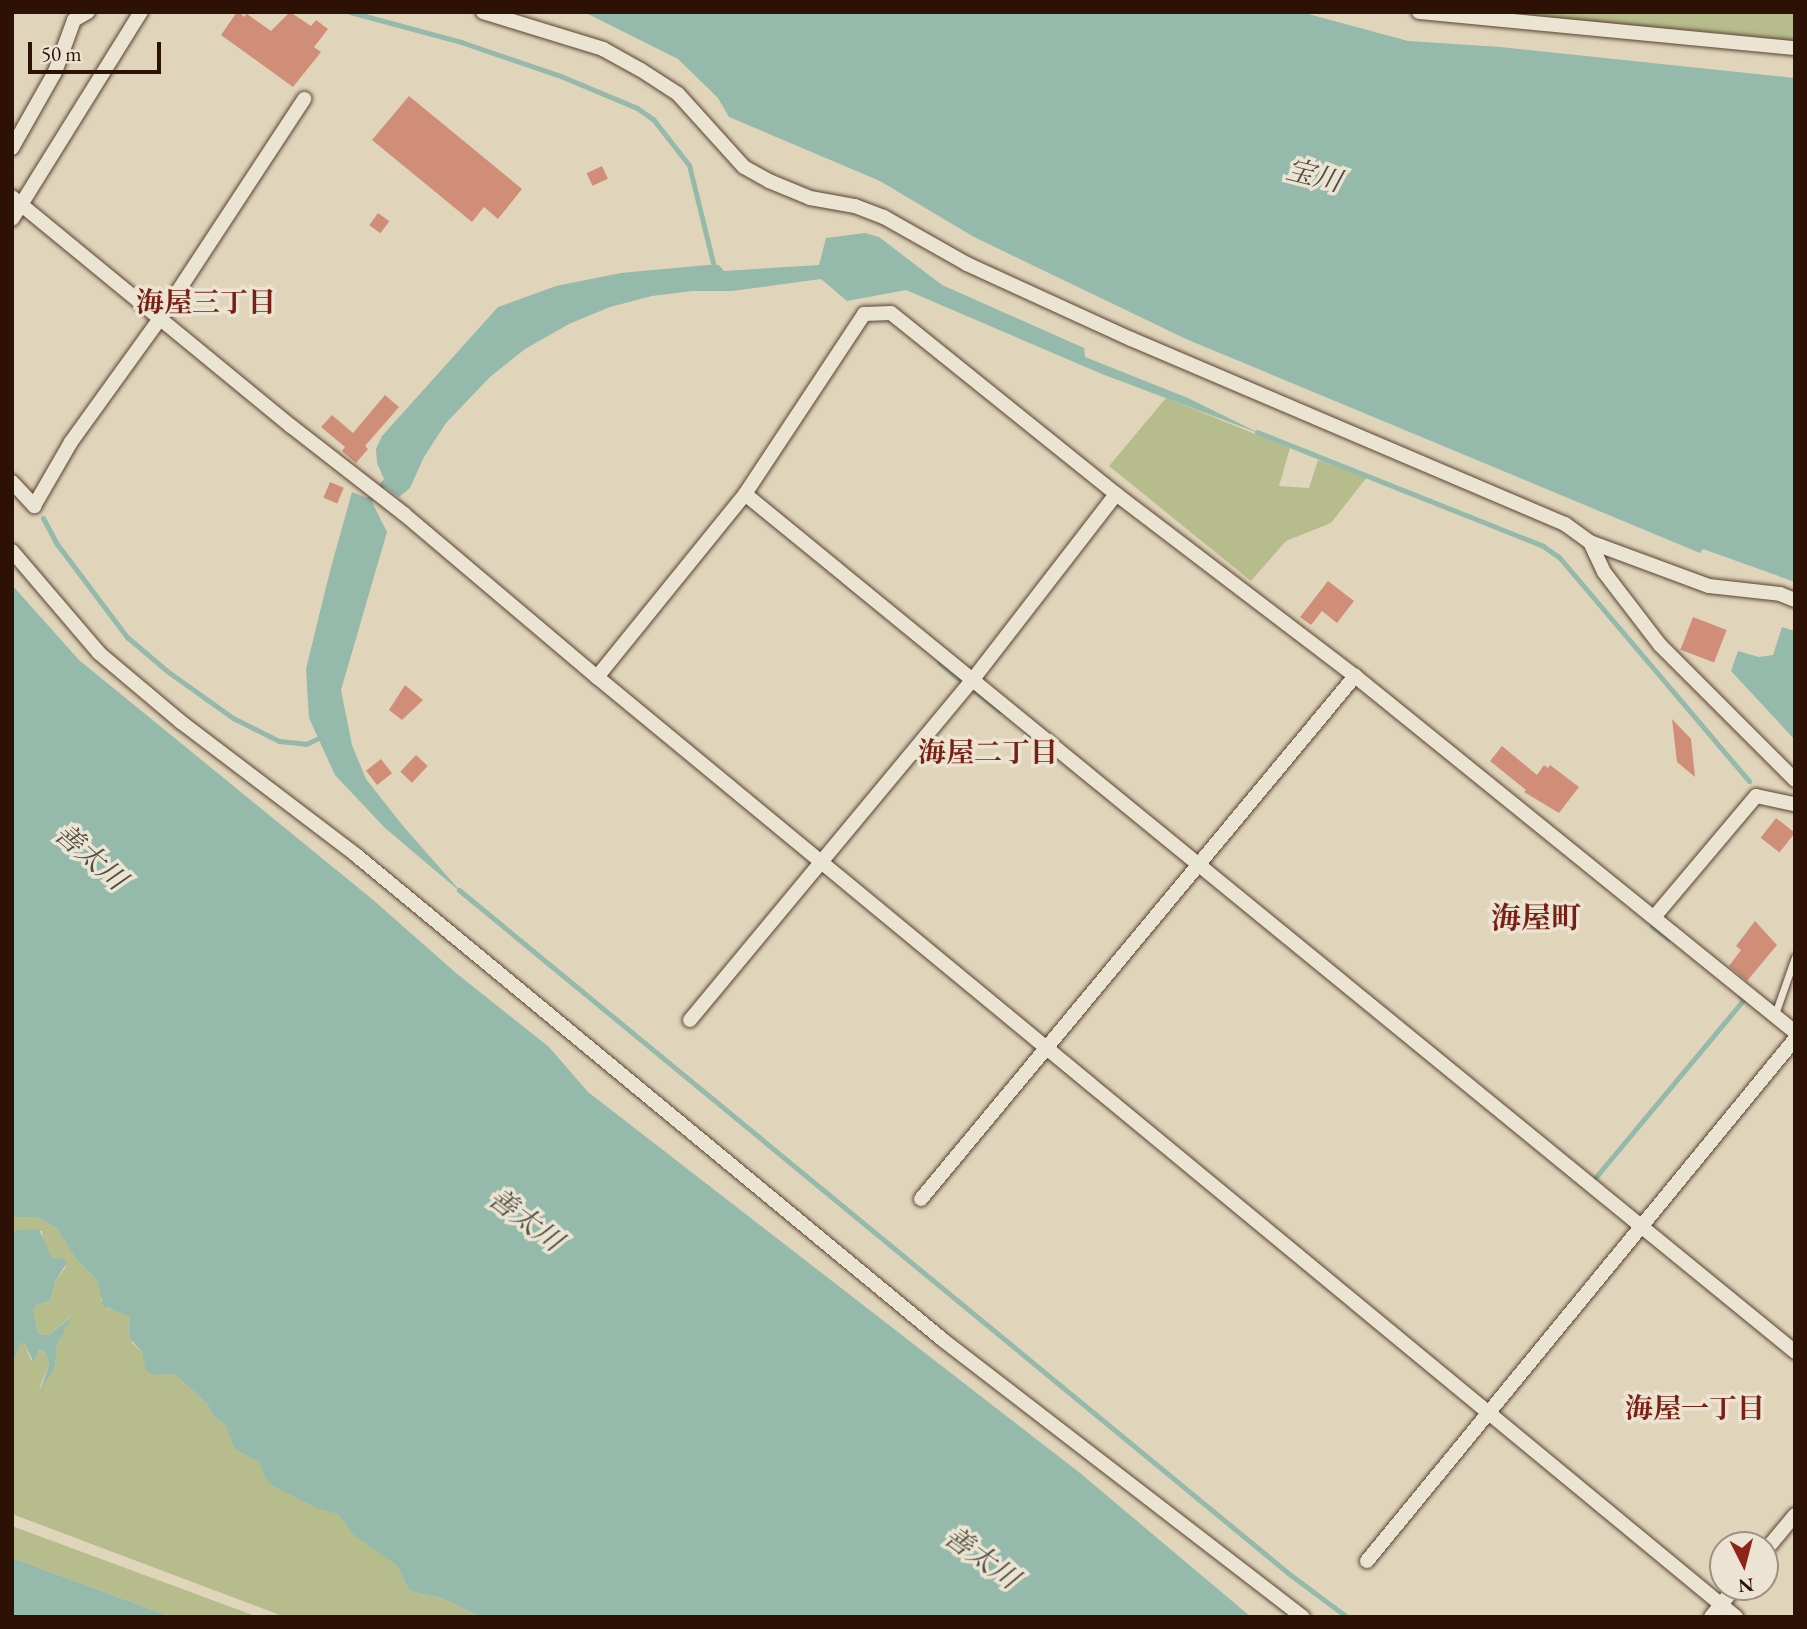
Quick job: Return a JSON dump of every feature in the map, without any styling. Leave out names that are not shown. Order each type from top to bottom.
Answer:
[{"type":"street","points":[[12,148],[55,72],[74,20],[88,12]]},
{"type":"street","points":[[12,219],[17,201],[141,12]]},
{"type":"street","points":[[483,12],[603,49],[641,70],[678,94],[744,167],[769,181],[810,198],[855,206],[884,216],[967,264],[1131,340],[1565,524],[1590,542],[1709,586],[1780,594],[1795,600]]},
{"type":"street","points":[[1419,12],[1795,48]]},
{"type":"street","points":[[12,482],[34,506],[71,442],[161,317],[304,99]]},
{"type":"street","points":[[17,201],[349,473],[404,514],[597,677],[1737,1617]]},
{"type":"street","points":[[597,677],[745,494],[864,314],[891,313],[1116,494],[1355,676],[1655,916],[1795,1032]]},
{"type":"street","points":[[745,494],[974,678],[1795,1352]]},
{"type":"street","points":[[690,1020],[974,678],[1116,494]]},
{"type":"street","points":[[1590,542],[1604,572],[1660,645],[1795,780]]},
{"type":"street","points":[[12,551],[99,653],[181,722],[356,855],[943,1339],[1303,1617]]},
{"type":"street","points":[[921,1199],[1355,676]]},
{"type":"street","points":[[1655,916],[1756,796],[1795,804]]},
{"type":"street","points":[[1367,1561],[1640,1224],[1795,1039]]},
{"type":"street","points":[[1779,1534],[1795,1515]]},
{"type":"street","points":[[1710,1617],[1723,1601]]},
{"type":"lane","points":[[1774,1014],[1795,957]]},
{"type":"shaded area","points":[[1466,12],[1795,12],[1795,42],[1732,34]]},
{"type":"shaded area","points":[[1166,398],[1290,448],[1279,486],[1309,488],[1318,460],[1367,477],[1331,523],[1286,541],[1251,581],[1109,466]]},
{"type":"shaded area","points":[[12,1217],[37,1217],[57,1228],[75,1258],[97,1280],[101,1289],[101,1301],[109,1309],[118,1309],[130,1316],[132,1343],[142,1352],[155,1375],[174,1374],[207,1403],[213,1416],[226,1426],[234,1449],[259,1462],[264,1477],[338,1514],[396,1565],[410,1591],[444,1599],[480,1617],[285,1617],[12,1514],[12,1365],[15,1353],[20,1343],[24,1343],[31,1360],[41,1350],[45,1351],[49,1364],[39,1390],[55,1366],[57,1345],[71,1316],[49,1335],[38,1334],[33,1309],[35,1305],[50,1301],[56,1280],[66,1267],[56,1257],[51,1257],[43,1243],[42,1231],[12,1231]]},
{"type":"shaded area","points":[[12,1526],[258,1617],[172,1617],[12,1558]]},
{"type":"water","name":"宝川","points":[[584,12],[1301,12],[1408,41],[1501,47],[1795,78],[1795,582],[1703,549],[1700,553],[1186,339],[974,237],[880,181],[729,117],[718,98],[678,59]]},
{"type":"water","points":[[865,233],[879,237],[942,285],[1084,348],[1085,357],[1188,398],[1261,434],[1102,374],[906,290],[847,301],[821,279],[732,291],[692,291],[652,296],[610,307],[569,324],[525,349],[490,377],[446,423],[424,457],[410,488],[399,497],[385,487],[372,502],[387,532],[341,690],[352,745],[366,779],[463,894],[385,828],[335,775],[309,718],[306,669],[330,571],[352,492],[367,498],[384,479],[377,463],[376,449],[382,436],[498,307],[556,286],[621,273],[707,265],[719,265],[724,271],[819,265],[826,238]]},
{"type":"water","name":"善太川","points":[[12,585],[79,660],[549,1047],[588,1092],[1080,1473],[1251,1617],[480,1617],[444,1599],[410,1591],[396,1565],[354,1535],[338,1514],[319,1509],[273,1486],[264,1477],[259,1462],[234,1449],[226,1426],[213,1416],[207,1403],[174,1374],[155,1375],[146,1371],[142,1352],[130,1339],[130,1316],[103,1306],[97,1280],[75,1258],[57,1228],[37,1217],[12,1217]]},
{"type":"water","points":[[1782,627],[1795,631],[1795,740],[1731,671],[1738,651],[1759,657],[1773,655]]},
{"type":"water","points":[[39,1229],[51,1257],[62,1258],[67,1263],[56,1280],[50,1301],[36,1305],[33,1309],[38,1334],[49,1335],[72,1316],[57,1345],[55,1366],[40,1392],[49,1364],[45,1351],[40,1350],[33,1361],[24,1343],[20,1343],[12,1365],[12,1231]]},
{"type":"water","points":[[12,1558],[172,1617],[12,1617]]},
{"type":"building","points":[[237,12],[241,12],[243,17],[247,14],[271,31],[290,12],[311,26],[316,20],[328,29],[314,47],[321,52],[293,87],[221,35]]},
{"type":"building","points":[[409,96],[522,189],[498,219],[484,207],[472,222],[372,140]]},
{"type":"building","points":[[602,166],[608,179],[593,186],[587,173]]},
{"type":"building","points":[[378,213],[389,221],[381,233],[369,225]]},
{"type":"building","points":[[385,395],[399,407],[365,446],[368,449],[356,463],[342,451],[345,447],[321,427],[332,415],[353,433]]},
{"type":"building","points":[[330,482],[344,488],[337,504],[323,498]]},
{"type":"building","points":[[1328,581],[1354,601],[1337,623],[1322,611],[1311,625],[1300,617]]},
{"type":"building","points":[[1693,617],[1727,630],[1714,663],[1680,650]]},
{"type":"building","points":[[405,685],[423,700],[402,720],[389,710]]},
{"type":"building","points":[[1672,719],[1691,739],[1695,777],[1677,762]]},
{"type":"building","points":[[1502,746],[1537,775],[1544,765],[1548,768],[1550,765],[1579,787],[1559,813],[1524,792],[1526,790],[1490,761]]},
{"type":"building","points":[[416,755],[428,766],[412,783],[400,772]]},
{"type":"building","points":[[381,759],[392,773],[377,785],[366,771]]},
{"type":"building","points":[[1776,818],[1795,833],[1780,852],[1761,838]]},
{"type":"building","points":[[1755,921],[1777,945],[1747,981],[1729,966],[1741,950],[1736,946]]},
{"type":"waterway","points":[[350,12],[461,42],[563,77],[637,108],[653,119],[689,165],[715,271]]},
{"type":"waterway","points":[[1257,432],[1543,546],[1559,557],[1749,781]]},
{"type":"waterway","points":[[43,518],[57,544],[127,637],[167,671],[233,718],[279,741],[306,744],[323,736]]},
{"type":"waterway","points":[[939,662],[958,678]]},
{"type":"waterway","points":[[973,689],[1000,711]]},
{"type":"waterway","points":[[459,890],[1288,1573],[1347,1617]]},
{"type":"waterway","points":[[1652,926],[1669,939]]},
{"type":"waterway","points":[[1595,1178],[1744,999],[1740,996]]},
{"type":"district","name":"海屋三丁目","points":[[206,302]]},
{"type":"district","name":"海屋二丁目","points":[[988,752]]},
{"type":"district","name":"海屋町","points":[[1536,918]]},
{"type":"district","name":"海屋一丁目","points":[[1695,1408]]}]
